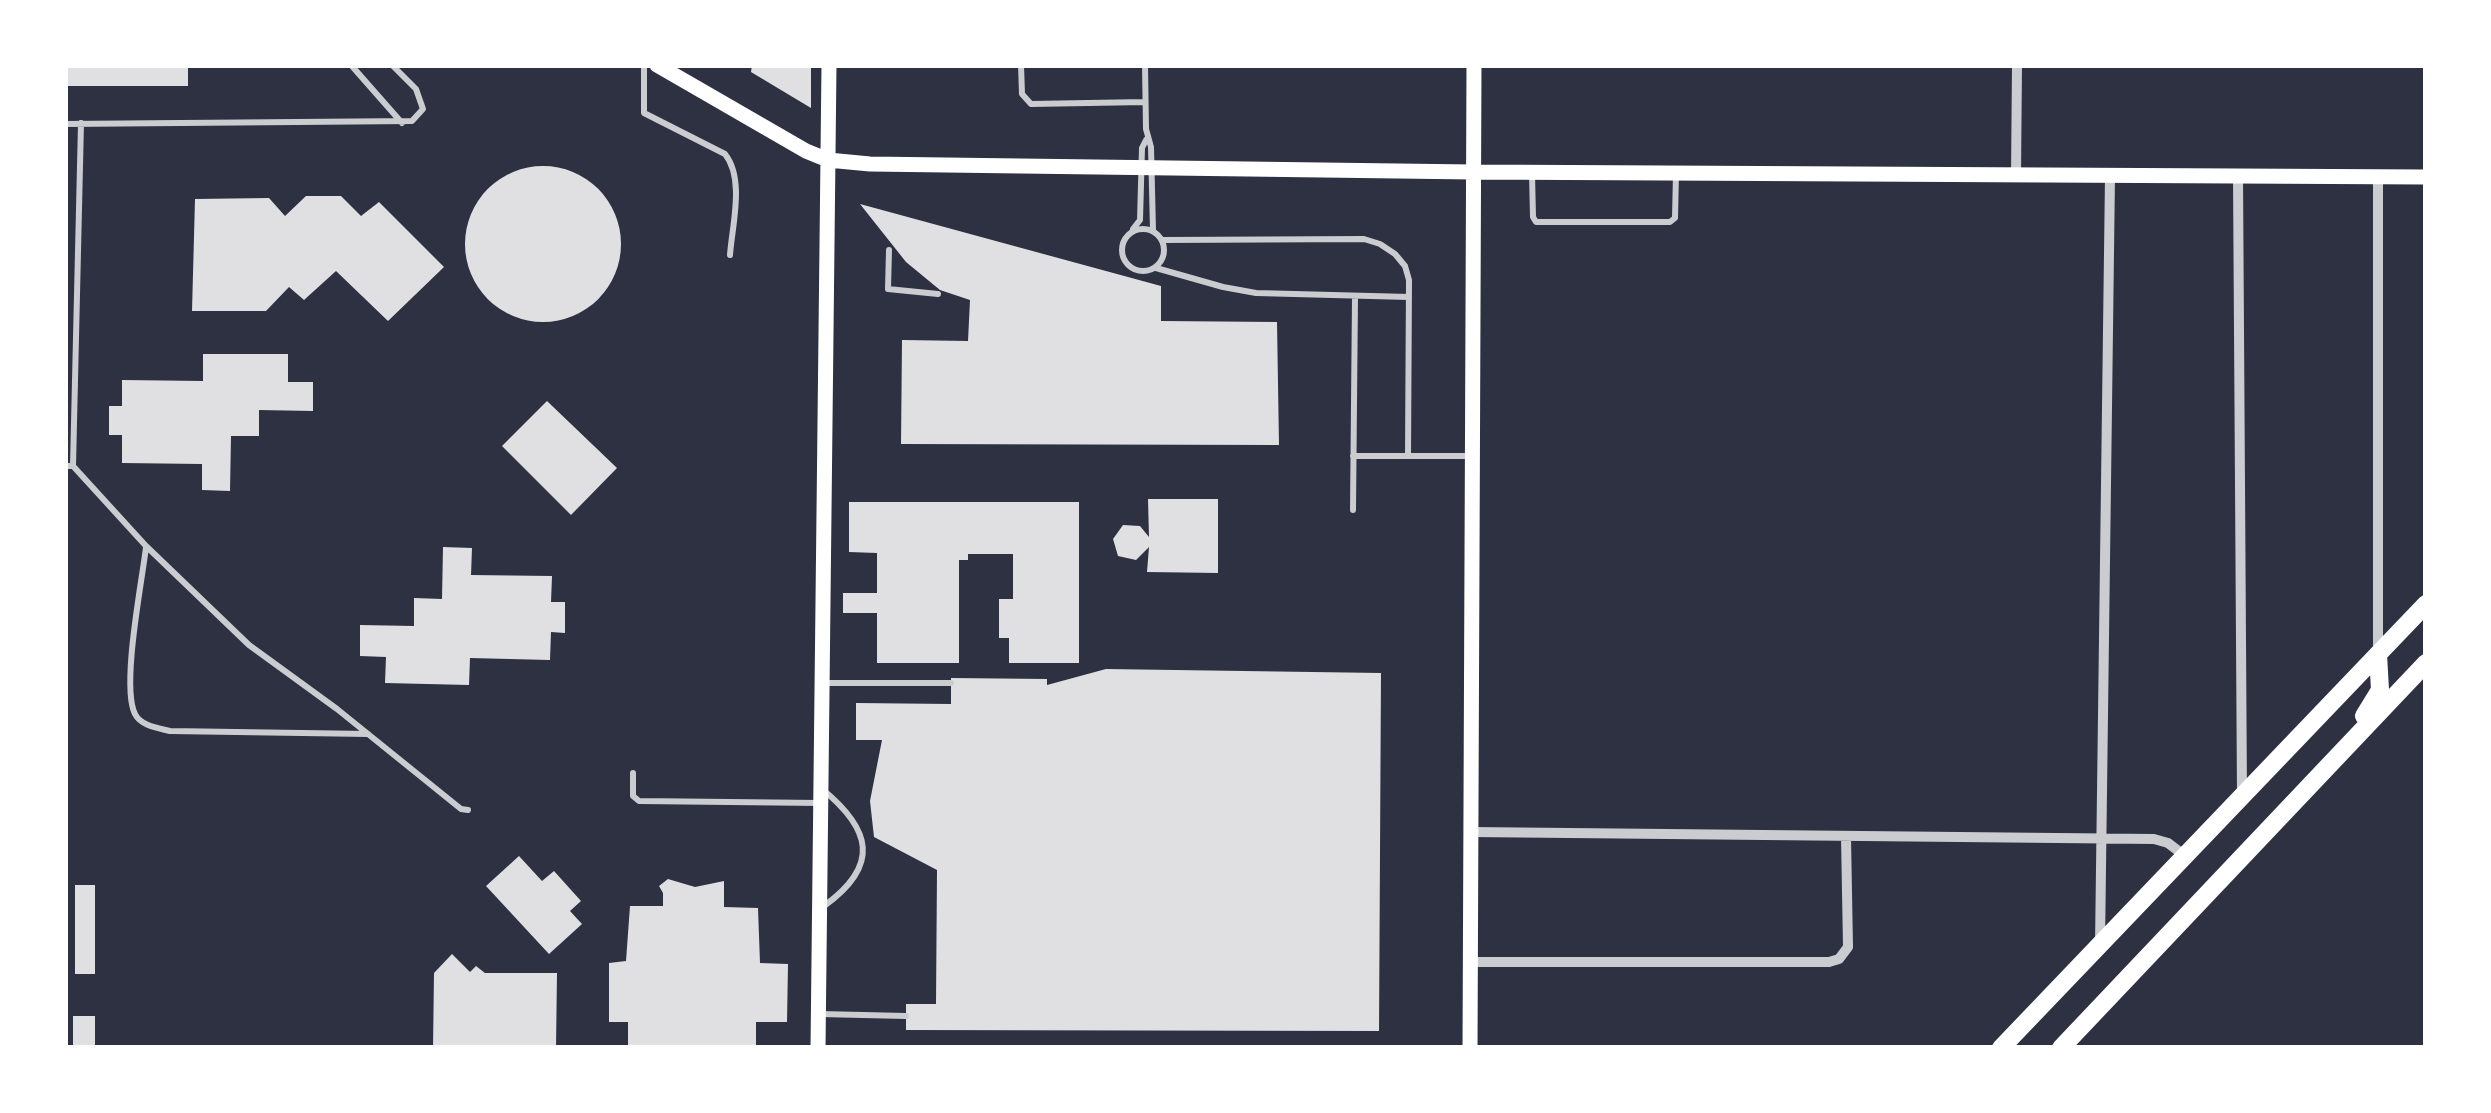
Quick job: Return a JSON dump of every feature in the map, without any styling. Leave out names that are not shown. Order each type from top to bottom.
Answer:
[{"type":"main road","points":[[657,65],[786,142],[828,160],[870,164],[2426,177]]},
{"type":"main road","points":[[818,1048],[829,65]]},
{"type":"main road","points":[[1470,1048],[1474,65]]},
{"type":"main road","points":[[2001,1048],[2426,604]]},
{"type":"main road","points":[[2349,743],[2380,690],[2378,654]]},
{"type":"main road","points":[[2061,1048],[2426,663]]},
{"type":"street","points":[[2016,175],[2017,65]]},
{"type":"street","points":[[2100,945],[2110,176]]},
{"type":"street","points":[[2238,176],[2242,796]]},
{"type":"street","points":[[2378,176],[2378,654]]},
{"type":"street","points":[[1471,832],[2154,839],[2168,843],[2185,856]]},
{"type":"street","points":[[1471,962],[1839,959],[1848,947],[1846,837]]},
{"type":"lane","points":[[351,65],[403,124]]},
{"type":"lane","points":[[65,124],[403,124],[419,116],[423,109],[416,88],[392,65]]},
{"type":"lane","points":[[644,65],[644,113],[725,154],[732,163],[736,180],[730,255]]},
{"type":"lane","points":[[1021,65],[1022,94],[1032,104],[1146,102]]},
{"type":"lane","points":[[1146,65],[1146,139],[1142,148],[1153,231]]},
{"type":"lane","points":[[81,124],[69,466],[248,645],[461,809],[468,810]]},
{"type":"lane","points":[[1147,168],[1140,220],[1123,243],[1126,264],[1135,270],[1146,272],[1156,268],[1256,293],[1409,297]]},
{"type":"lane","points":[[1532,172],[1533,217],[1537,222],[1672,222],[1676,218],[1676,172]]},
{"type":"lane","points":[[1129,234],[1138,229],[1153,231],[1162,240],[1165,250],[1156,268]]},
{"type":"lane","points":[[1162,240],[1364,240],[1380,244],[1405,266],[1409,297],[1408,456]]},
{"type":"lane","points":[[888,250],[888,289],[938,294]]},
{"type":"lane","points":[[1354,510],[1355,297]]},
{"type":"lane","points":[[1353,456],[1472,456]]},
{"type":"lane","points":[[146,546],[129,689],[135,714],[143,723],[170,731],[368,734]]},
{"type":"lane","points":[[822,682],[951,683]]},
{"type":"lane","points":[[633,772],[633,796],[639,801],[821,796],[856,822],[862,847],[857,873],[820,909]]},
{"type":"lane","points":[[819,1014],[906,1016]]},
{"type":"building","points":[[65,65],[188,65],[188,86],[65,86]]},
{"type":"building","points":[[752,65],[811,65],[811,108],[751,72]]},
{"type":"building","points":[[543,166],[573,172],[598,189],[615,214],[621,244],[615,274],[598,299],[573,316],[543,322],[513,316],[488,299],[471,274],[465,244],[471,214],[488,189],[513,172]]},
{"type":"building","points":[[306,196],[341,196],[361,216],[379,202],[444,267],[388,321],[336,271],[304,300],[289,287],[266,311],[192,311],[195,199],[269,198],[285,216]]},
{"type":"building","points":[[860,204],[1161,286],[1161,321],[1277,322],[1279,445],[901,444],[902,340],[968,341],[970,300],[940,290],[906,262]]},
{"type":"building","points":[[203,354],[288,354],[288,382],[313,382],[313,411],[259,410],[259,436],[231,436],[230,491],[202,490],[202,464],[122,463],[122,435],[109,435],[109,406],[122,406],[122,380],[203,381]]},
{"type":"building","points":[[547,401],[617,468],[571,515],[502,446]]},
{"type":"building","points":[[1148,499],[1218,499],[1218,573],[1147,572],[1149,547],[1136,560],[1118,556],[1113,539],[1123,525],[1140,526],[1149,537]]},
{"type":"building","points":[[849,502],[1079,502],[1079,663],[1009,663],[1009,638],[999,638],[999,599],[1013,599],[1013,554],[968,554],[968,560],[959,560],[959,663],[877,663],[877,613],[843,613],[843,593],[877,593],[877,553],[849,552]]},
{"type":"building","points":[[443,547],[472,548],[471,575],[552,576],[551,602],[565,602],[565,633],[551,632],[550,660],[470,658],[469,685],[385,683],[386,657],[360,656],[360,625],[414,626],[414,598],[442,599]]},
{"type":"building","points":[[1106,669],[1381,673],[1379,1031],[906,1030],[906,1004],[936,1004],[937,870],[874,837],[870,801],[882,740],[856,740],[856,703],[951,704],[951,678],[1047,679],[1047,685]]},
{"type":"building","points":[[519,856],[542,881],[554,871],[581,901],[570,911],[582,924],[549,954],[486,886]]},
{"type":"building","points":[[668,879],[695,887],[724,881],[724,907],[758,908],[760,963],[788,964],[787,1022],[756,1022],[756,1048],[628,1048],[628,1022],[609,1022],[609,963],[626,961],[630,906],[663,906],[659,886]]},
{"type":"building","points":[[75,885],[95,885],[95,974],[75,974]]},
{"type":"building","points":[[452,954],[470,972],[476,966],[485,973],[557,973],[556,1048],[433,1048],[434,973]]},
{"type":"building","points":[[73,1016],[95,1016],[95,1048],[73,1048]]}]
